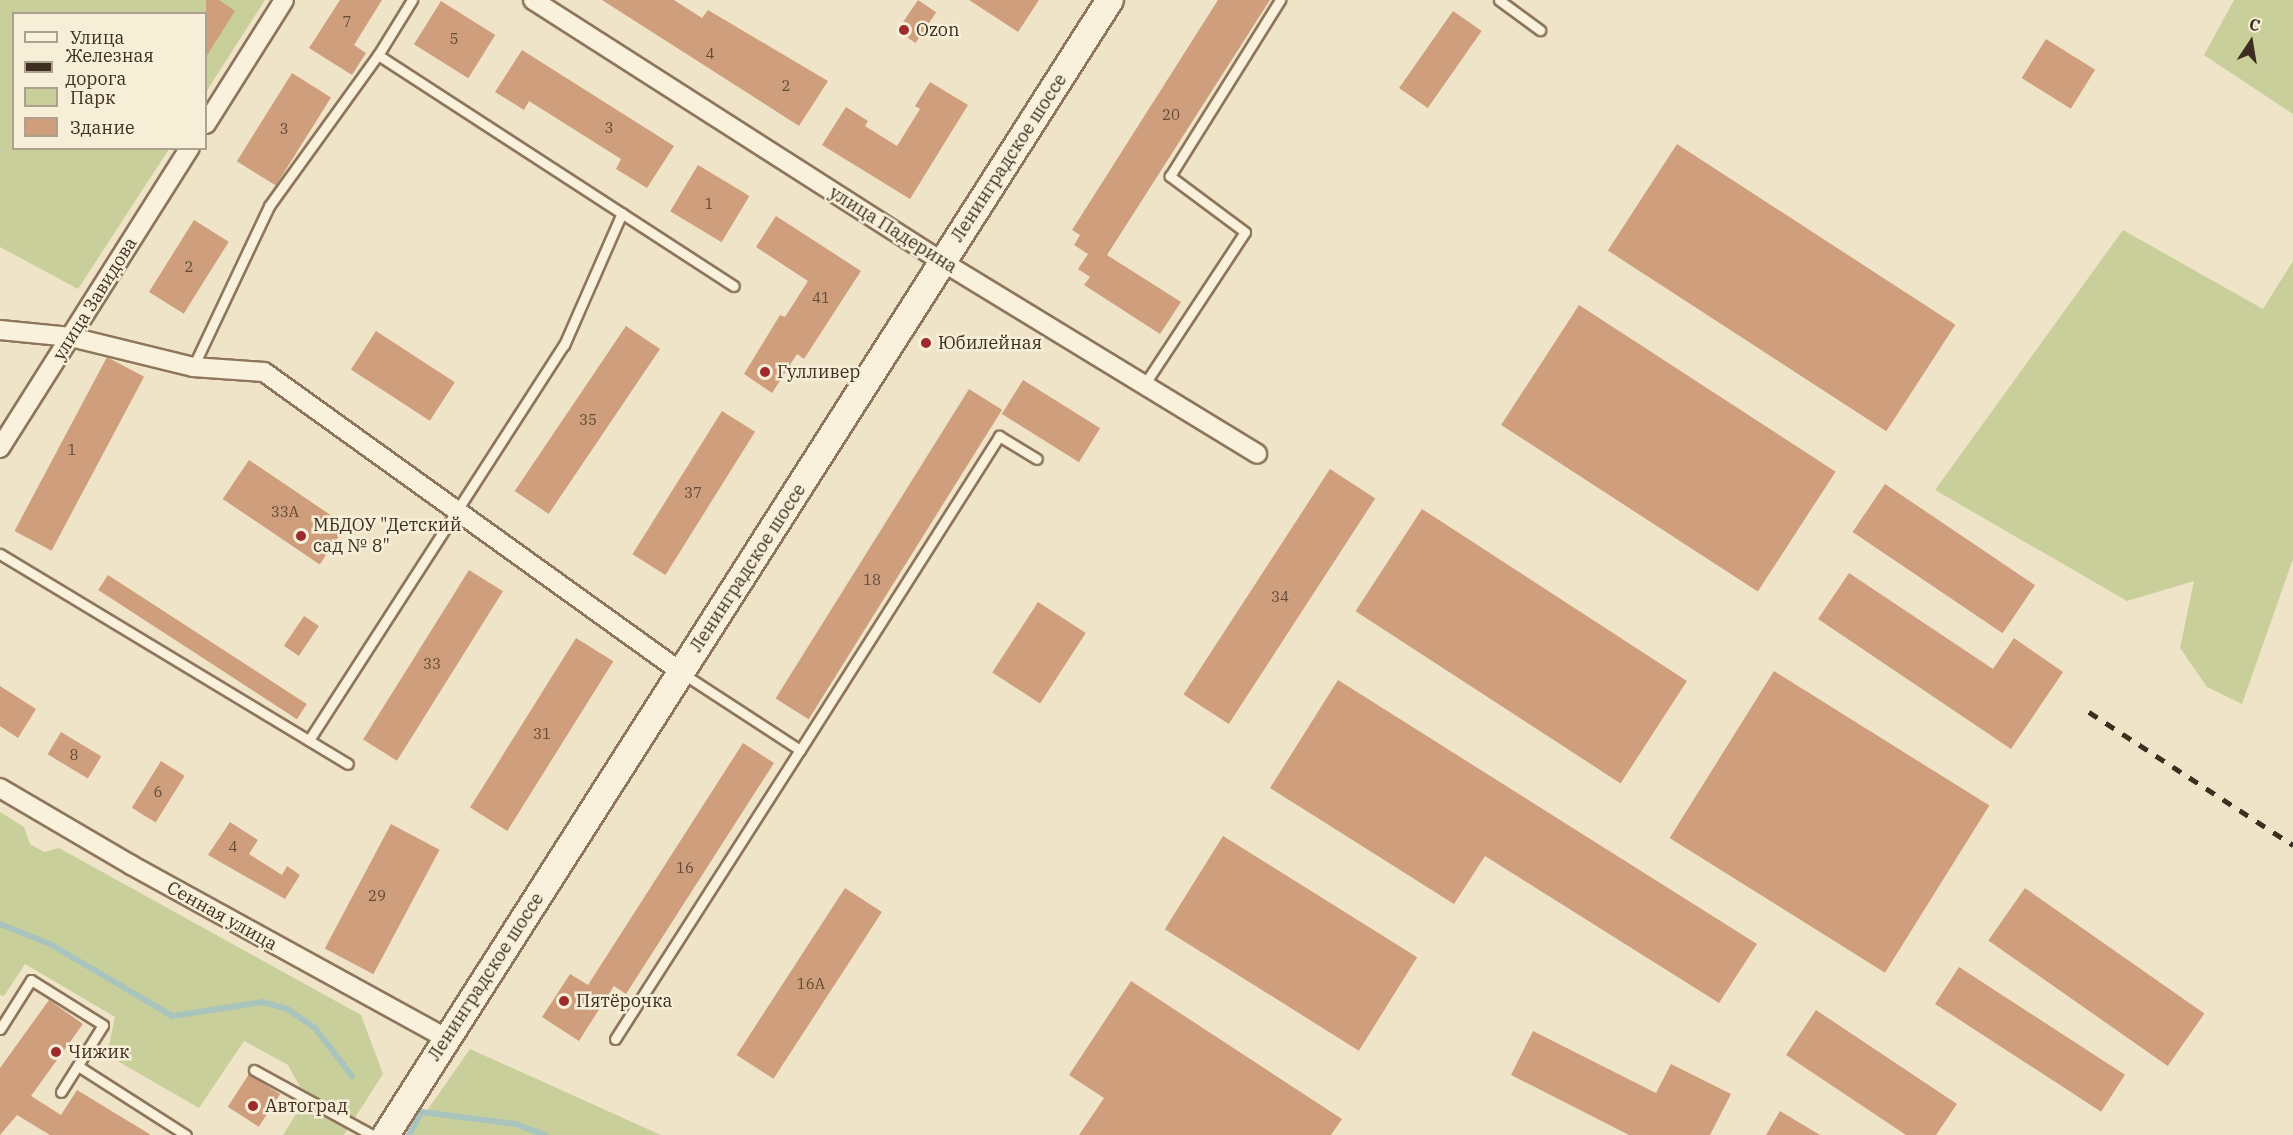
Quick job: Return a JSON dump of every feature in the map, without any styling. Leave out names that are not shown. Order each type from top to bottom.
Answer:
[{"type":"main road","name":"Ленинградское шоссе","points":[[386,1135],[1110,0]]},
{"type":"street","points":[[207,122],[284,0]]},
{"type":"street","name":"улица Падерина","points":[[533,0],[943,262],[1257,454]]},
{"type":"street","name":"улица Завидова","points":[[0,448],[189,150]]},
{"type":"street","points":[[0,330],[71,337],[193,367],[264,372],[681,672]]},
{"type":"street","name":"Сенная улица","points":[[0,788],[131,865],[447,1039]]},
{"type":"lane","points":[[193,367],[269,206],[378,55],[412,0]]},
{"type":"lane","points":[[1144,385],[1245,232],[1170,176],[1280,0]]},
{"type":"lane","points":[[1498,0],[1540,30]]},
{"type":"lane","points":[[378,55],[734,286]]},
{"type":"lane","points":[[309,740],[459,512],[564,345],[622,213]]},
{"type":"lane","points":[[615,1039],[999,436],[1037,459]]},
{"type":"lane","points":[[0,554],[348,764]]},
{"type":"lane","points":[[681,672],[800,750]]},
{"type":"lane","points":[[0,1029],[31,980],[103,1025],[61,1092]]},
{"type":"lane","points":[[78,1066],[186,1135]]},
{"type":"lane","points":[[255,1070],[372,1135]]},
{"type":"green space","points":[[0,0],[265,0],[207,90],[207,12],[12,12],[12,150],[168,150],[78,289],[0,247]]},
{"type":"green space","points":[[2234,0],[2293,0],[2293,114],[2204,55]]},
{"type":"green space","points":[[2123,230],[2263,309],[2293,261],[2293,559],[2242,704],[2207,687],[2180,648],[2194,581],[2127,601],[1935,490]]},
{"type":"green space","points":[[0,812],[24,827],[30,844],[44,852],[59,848],[361,1015],[383,1074],[344,1135],[283,1135],[306,1098],[288,1065],[244,1041],[199,1108],[107,1055],[115,1017],[25,964],[4,996],[0,995]]},
{"type":"green space","points":[[470,1049],[661,1135],[410,1135]]},
{"type":"building","points":[[206,0],[219,0],[235,11],[207,55],[207,12]]},
{"type":"building","points":[[340,0],[382,0],[354,45],[366,53],[352,75],[309,48]]},
{"type":"building","points":[[602,0],[674,0],[702,18],[708,10],[828,81],[799,126]]},
{"type":"building","points":[[918,0],[936,12],[916,43],[897,31]]},
{"type":"building","points":[[969,0],[1039,0],[1018,32]]},
{"type":"building","points":[[1218,0],[1270,0],[1107,255],[1181,302],[1160,334],[1084,285],[1090,277],[1078,269],[1088,254],[1074,245],[1080,235],[1072,230]]},
{"type":"building","points":[[441,1],[495,35],[468,78],[414,44]]},
{"type":"building","points":[[1453,11],[1482,31],[1428,108],[1399,88]]},
{"type":"building","points":[[2046,39],[2095,70],[2071,109],[2022,78]]},
{"type":"building","points":[[522,50],[674,146],[647,188],[616,169],[621,159],[529,101],[524,110],[495,92]]},
{"type":"building","points":[[292,73],[331,97],[276,186],[237,161]]},
{"type":"building","points":[[930,82],[968,105],[910,199],[822,145],[846,107],[868,121],[865,126],[897,146],[920,109],[915,106]]},
{"type":"building","points":[[1677,144],[1955,325],[1886,431],[1608,251]]},
{"type":"building","points":[[698,165],[749,196],[722,242],[670,211]]},
{"type":"building","points":[[776,216],[861,271],[804,359],[797,354],[772,393],[744,374],[780,315],[785,317],[808,281],[756,247]]},
{"type":"building","points":[[194,220],[229,242],[184,314],[149,292]]},
{"type":"building","points":[[1579,305],[1836,472],[1758,592],[1501,425]]},
{"type":"building","points":[[626,326],[660,349],[549,514],[515,491]]},
{"type":"building","points":[[376,331],[455,382],[430,421],[351,370]]},
{"type":"building","points":[[107,357],[144,377],[52,551],[15,531]]},
{"type":"building","points":[[1023,380],[1100,428],[1079,462],[1002,414]]},
{"type":"building","points":[[969,389],[1002,410],[809,719],[776,699]]},
{"type":"building","points":[[722,411],[755,432],[666,575],[632,554]]},
{"type":"building","points":[[249,460],[346,525],[320,564],[223,499]]},
{"type":"building","points":[[1330,469],[1375,498],[1229,724],[1183,695]]},
{"type":"building","points":[[1885,484],[2035,585],[2003,633],[1853,532]]},
{"type":"building","points":[[1422,509],[1687,681],[1621,783],[1356,611]]},
{"type":"building","points":[[469,570],[503,591],[397,761],[363,740]]},
{"type":"building","points":[[1849,573],[1993,669],[2014,638],[2063,672],[2011,749],[1818,619]]},
{"type":"building","points":[[108,575],[307,704],[297,719],[98,590]]},
{"type":"building","points":[[1038,602],[1086,633],[1040,703],[992,672]]},
{"type":"building","points":[[304,616],[319,626],[299,656],[284,646]]},
{"type":"building","points":[[576,638],[613,661],[507,831],[470,808]]},
{"type":"building","points":[[1774,671],[1989,806],[1885,973],[1670,838]]},
{"type":"building","points":[[1338,680],[1757,944],[1719,1003],[1485,856],[1454,904],[1270,788]]},
{"type":"building","points":[[0,686],[36,709],[18,738],[0,726]]},
{"type":"building","points":[[61,732],[101,756],[88,778],[48,754]]},
{"type":"building","points":[[743,743],[774,763],[626,994],[614,986],[579,1041],[542,1017],[570,974],[588,985]]},
{"type":"building","points":[[161,761],[185,776],[156,822],[132,808]]},
{"type":"building","points":[[230,822],[258,840],[249,854],[282,875],[287,866],[300,875],[285,899],[208,855]]},
{"type":"building","points":[[391,824],[440,850],[373,974],[325,948]]},
{"type":"building","points":[[1223,836],[1417,957],[1359,1051],[1165,929]]},
{"type":"building","points":[[845,888],[882,912],[774,1079],[737,1055]]},
{"type":"building","points":[[2025,888],[2204,1014],[2168,1066],[1988,940]]},
{"type":"building","points":[[1959,967],[2125,1075],[2101,1112],[1935,1004]]},
{"type":"building","points":[[1131,981],[1342,1119],[1331,1135],[1079,1135],[1104,1098],[1069,1075]]},
{"type":"building","points":[[49,1000],[83,1024],[31,1096],[61,1115],[77,1090],[151,1135],[50,1135],[17,1115],[0,1135],[0,1068]]},
{"type":"building","points":[[1816,1010],[1957,1104],[1936,1135],[1906,1135],[1786,1055]]},
{"type":"building","points":[[1533,1031],[1656,1093],[1671,1064],[1731,1094],[1710,1135],[1629,1135],[1511,1075]]},
{"type":"building","points":[[249,1074],[280,1094],[259,1127],[228,1107]]},
{"type":"building","points":[[1780,1111],[1820,1135],[1766,1135]]},
{"type":"waterway","points":[[0,924],[50,944],[172,1016],[263,1002],[287,1009],[314,1027],[352,1076]]},
{"type":"waterway","points":[[409,1135],[422,1112],[516,1124],[545,1135]]},
{"type":"railway","points":[[2089,712],[2293,845]]},
{"type":"place","name":"Ozon","points":[[904,30]]},
{"type":"place","name":"Юбилейная","points":[[926,343]]},
{"type":"place","name":"Гулливер","points":[[765,372]]},
{"type":"place","name":"МБДОУ \"Детский сад № 8\"","points":[[301,536]]},
{"type":"place","name":"Пятёрочка","points":[[564,1001]]},
{"type":"place","name":"Чижик","points":[[56,1052]]},
{"type":"place","name":"Автоград","points":[[253,1106]]}]
